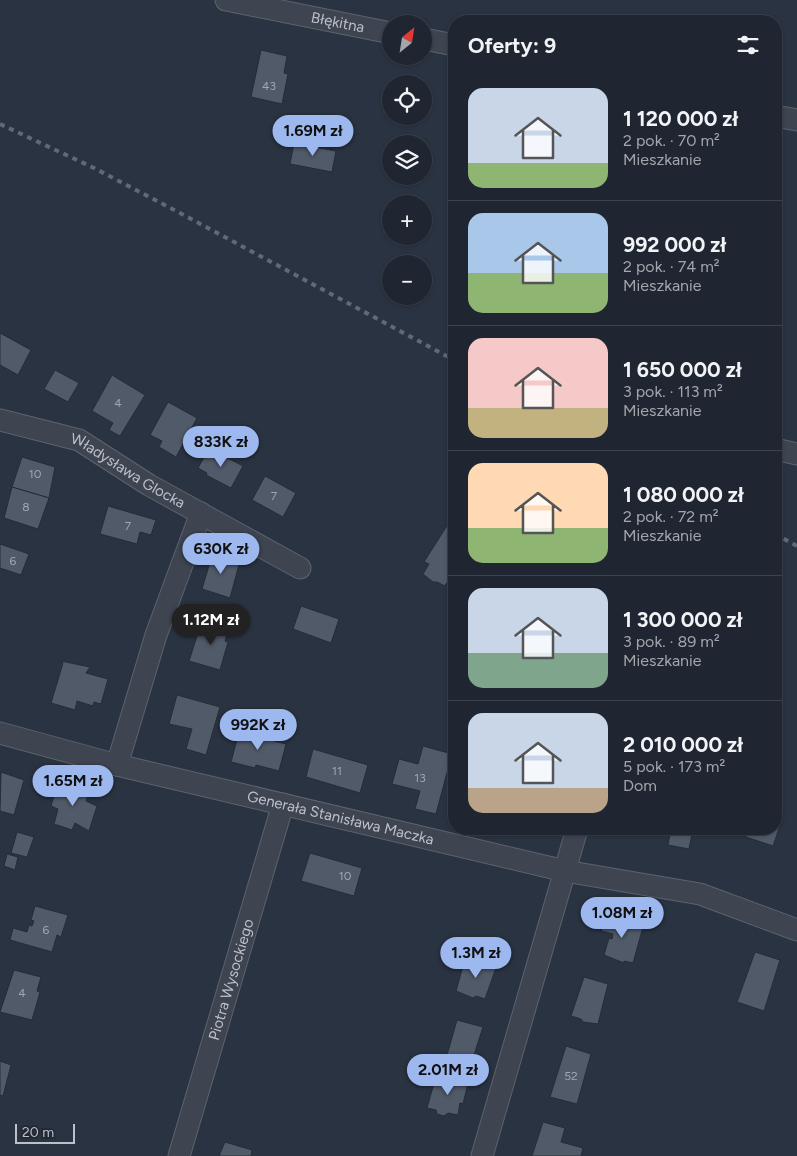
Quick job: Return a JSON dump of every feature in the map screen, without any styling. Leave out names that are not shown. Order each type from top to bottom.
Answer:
[{"type":"street","name":"Błękitna","points":[[226,0],[382,31]]},
{"type":"street","points":[[432,41],[448,44]]},
{"type":"street","points":[[782,117],[797,120]]},
{"type":"street","name":"Władysława Glocka","points":[[0,420],[79,440],[149,485],[300,568]]},
{"type":"street","points":[[782,451],[797,454]]},
{"type":"street","points":[[117,765],[156,635],[201,513]]},
{"type":"street","name":"Generała Stanisława Maczka","points":[[0,733],[117,765],[565,871],[700,894],[797,930]]},
{"type":"street","name":"Piotra Wysockiego","points":[[179,1156],[283,804]]},
{"type":"street","points":[[482,1156],[575,835]]},
{"type":"building","points":[[261,50],[287,56],[284,73],[288,74],[282,104],[251,97]]},
{"type":"building","points":[[294,143],[336,151],[332,172],[290,164]]},
{"type":"building","points":[[0,333],[31,350],[18,375],[0,365]]},
{"type":"building","points":[[55,370],[79,383],[68,402],[44,389]]},
{"type":"building","points":[[112,375],[145,395],[120,436],[109,430],[113,423],[92,411]]},
{"type":"building","points":[[168,402],[197,418],[176,457],[159,447],[162,441],[150,435]]},
{"type":"building","points":[[208,450],[243,466],[231,488],[206,475],[207,473],[198,468]]},
{"type":"building","points":[[22,457],[55,467],[49,498],[12,487]]},
{"type":"building","points":[[265,476],[296,493],[283,517],[252,500]]},
{"type":"building","points":[[12,487],[49,498],[38,529],[4,518]]},
{"type":"building","points":[[108,506],[156,520],[151,535],[140,532],[137,544],[100,534]]},
{"type":"building","points":[[448,524],[448,581],[445,586],[433,582],[423,574],[429,564],[424,562]]},
{"type":"building","points":[[0,544],[29,554],[21,575],[0,568]]},
{"type":"building","points":[[213,552],[240,561],[230,598],[202,589]]},
{"type":"building","points":[[301,606],[339,619],[331,643],[293,629]]},
{"type":"building","points":[[211,619],[230,625],[225,641],[228,642],[220,670],[189,661],[198,633],[206,635]]},
{"type":"building","points":[[61,661],[90,667],[86,673],[108,679],[101,704],[94,702],[93,706],[77,701],[75,710],[51,703],[63,663]]},
{"type":"building","points":[[177,695],[220,707],[206,755],[186,749],[192,729],[169,724]]},
{"type":"building","points":[[240,728],[264,734],[263,738],[286,744],[279,771],[256,765],[255,768],[231,762]]},
{"type":"building","points":[[423,746],[448,753],[448,769],[436,814],[415,809],[420,791],[392,784],[399,759],[418,764]]},
{"type":"building","points":[[313,749],[368,765],[360,793],[306,777]]},
{"type":"building","points":[[1,772],[24,780],[14,815],[0,811]]},
{"type":"building","points":[[58,783],[89,791],[86,801],[97,806],[89,831],[75,823],[72,830],[54,824],[58,809],[51,806]]},
{"type":"building","points":[[17,832],[34,837],[27,857],[11,853]]},
{"type":"building","points":[[670,835],[692,835],[689,849],[668,845]]},
{"type":"building","points":[[740,835],[777,835],[773,846]]},
{"type":"building","points":[[310,853],[362,868],[354,896],[301,881]]},
{"type":"building","points":[[7,854],[18,857],[15,870],[4,866]]},
{"type":"building","points":[[35,906],[68,915],[61,937],[57,935],[52,952],[10,940],[13,928],[27,932],[29,925],[32,926],[34,921],[31,920]]},
{"type":"building","points":[[606,913],[643,927],[633,963],[624,961],[624,963],[604,955],[609,938],[612,939],[613,934],[601,931]]},
{"type":"building","points":[[755,952],[780,960],[764,1011],[737,1002]]},
{"type":"building","points":[[470,958],[497,965],[485,999],[476,996],[473,998],[456,991],[463,966],[468,967]]},
{"type":"building","points":[[14,970],[41,977],[37,991],[40,992],[32,1020],[0,1012]]},
{"type":"building","points":[[584,977],[608,984],[598,1024],[583,1022],[581,1019],[571,1016]]},
{"type":"building","points":[[457,1020],[483,1027],[472,1061],[447,1055]]},
{"type":"building","points":[[566,1046],[591,1054],[577,1104],[550,1097]]},
{"type":"building","points":[[0,1061],[11,1065],[3,1096],[0,1095]]},
{"type":"building","points":[[442,1074],[468,1083],[463,1104],[460,1103],[458,1115],[448,1113],[444,1116],[437,1114],[436,1110],[427,1108],[434,1083],[439,1084]]},
{"type":"building","points":[[543,1122],[565,1128],[561,1142],[583,1148],[581,1156],[532,1156]]},
{"type":"building","points":[[225,1142],[252,1150],[251,1156],[219,1156]]},
{"type":"railway","points":[[0,124],[94,168],[448,357]]},
{"type":"railway","points":[[782,538],[797,546]]}]
